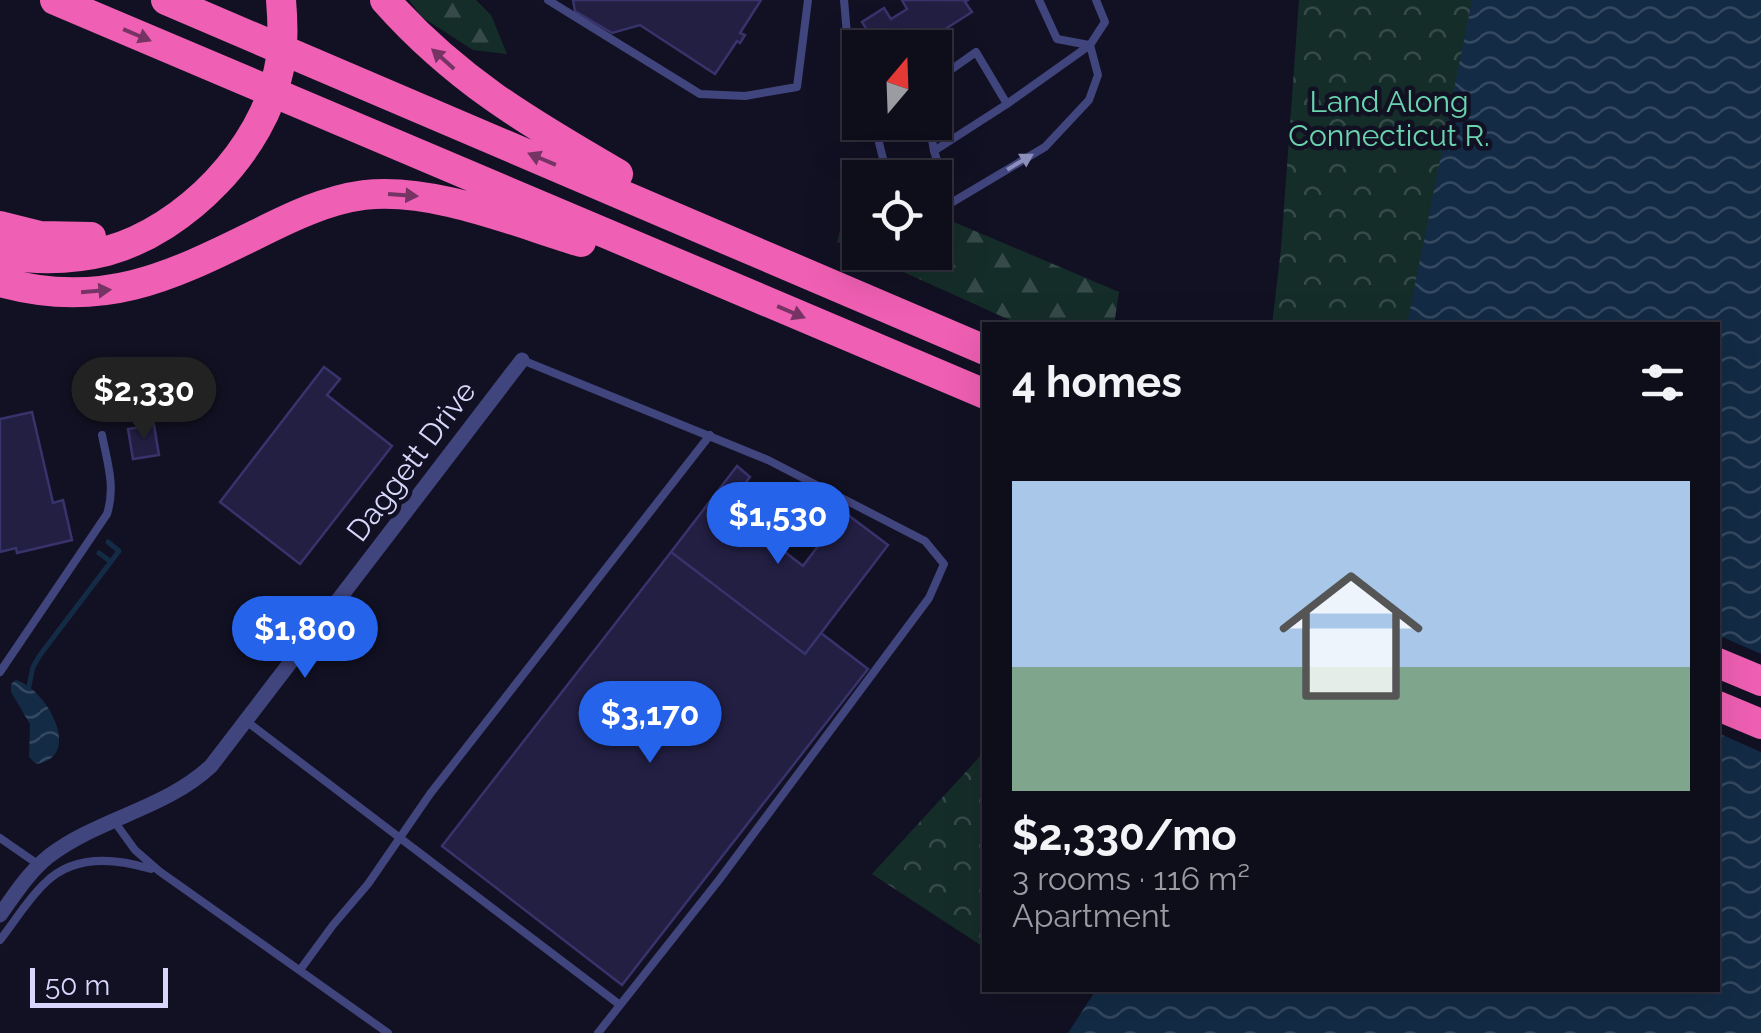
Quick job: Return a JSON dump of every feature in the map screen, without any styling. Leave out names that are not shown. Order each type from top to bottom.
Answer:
[{"type":"highway","points":[[55,0],[982,393]]},
{"type":"highway","points":[[166,0],[982,349]]},
{"type":"highway","points":[[0,254],[56,258],[106,251],[155,230],[212,186],[245,148],[270,100],[282,56],[281,0]]},
{"type":"highway","points":[[385,0],[430,48],[495,100],[733,241]]},
{"type":"highway","points":[[0,226],[56,238],[120,232],[167,215],[212,186]]},
{"type":"highway","points":[[0,282],[74,293],[139,284],[190,266],[308,210],[343,199],[390,194],[453,204],[730,287]]},
{"type":"highway","points":[[1720,664],[1761,682]]},
{"type":"highway","points":[[1720,707],[1761,724]]},
{"type":"street","name":"Daggett Drive","points":[[0,915],[38,865],[60,848],[173,794],[211,766],[522,360]]},
{"type":"lane","points":[[548,0],[700,94],[745,96],[797,87],[808,0]]},
{"type":"lane","points":[[844,0],[846,30]]},
{"type":"lane","points":[[1040,0],[1058,39],[1090,46]]},
{"type":"lane","points":[[934,151],[1090,46],[1105,22],[1096,0]]},
{"type":"lane","points":[[952,202],[1045,147],[1090,100],[1098,76],[1090,46]]},
{"type":"lane","points":[[952,69],[976,52],[1007,104]]},
{"type":"lane","points":[[932,140],[937,160]]},
{"type":"lane","points":[[522,360],[768,460],[925,541],[944,564],[918,613],[719,880],[598,1033]]},
{"type":"lane","points":[[0,672],[108,514],[112,482],[102,435]]},
{"type":"lane","points":[[300,970],[368,884],[430,794],[710,435]]},
{"type":"lane","points":[[246,721],[620,1005]]},
{"type":"lane","points":[[114,820],[135,850],[158,871],[388,1033]]},
{"type":"lane","points":[[0,838],[38,865]]},
{"type":"lane","points":[[0,940],[42,885],[72,865],[113,861],[158,871]]},
{"type":"green space","points":[[409,0],[476,0],[491,15],[507,54],[473,50],[422,17]]},
{"type":"green space","name":"Land Along Connecticut R.","points":[[1299,0],[1499,0],[1469,322],[1272,322]]},
{"type":"green space","points":[[952,221],[1119,292],[1114,322],[1014,322],[899,270],[952,270]]},
{"type":"green space","points":[[982,754],[982,946],[872,874]]},
{"type":"water","points":[[1472,0],[1761,0],[1761,1033],[1068,1033],[1095,992],[1720,992],[1720,322],[1408,322]]},
{"type":"water","points":[[16,680],[39,696],[56,723],[57,749],[50,759],[36,764],[29,757],[30,724],[11,692],[11,684]]},
{"type":"pier","points":[[1720,636],[1761,654],[1761,752],[1720,734]]},
{"type":"building","points":[[573,0],[761,0],[740,33],[745,35],[715,74],[640,25],[612,33],[575,11]]},
{"type":"building","points":[[902,0],[968,0],[965,2],[972,12],[944,30],[867,30],[862,22],[884,8],[891,19],[907,9]]},
{"type":"building","points":[[324,367],[340,379],[327,395],[392,446],[300,564],[220,502]]},
{"type":"building","points":[[32,412],[53,503],[63,500],[72,540],[17,553],[16,548],[0,552],[0,419]]},
{"type":"building","points":[[154,425],[159,455],[133,459],[128,429]]},
{"type":"building","points":[[737,466],[750,477],[727,507],[803,566],[844,512],[888,545],[805,654],[671,552]]},
{"type":"building","points":[[671,552],[805,654],[821,633],[868,669],[622,985],[442,846]]},
{"type":"waterway","points":[[29,686],[40,655],[119,551],[108,542]]},
{"type":"waterway","points":[[99,553],[111,562]]}]
